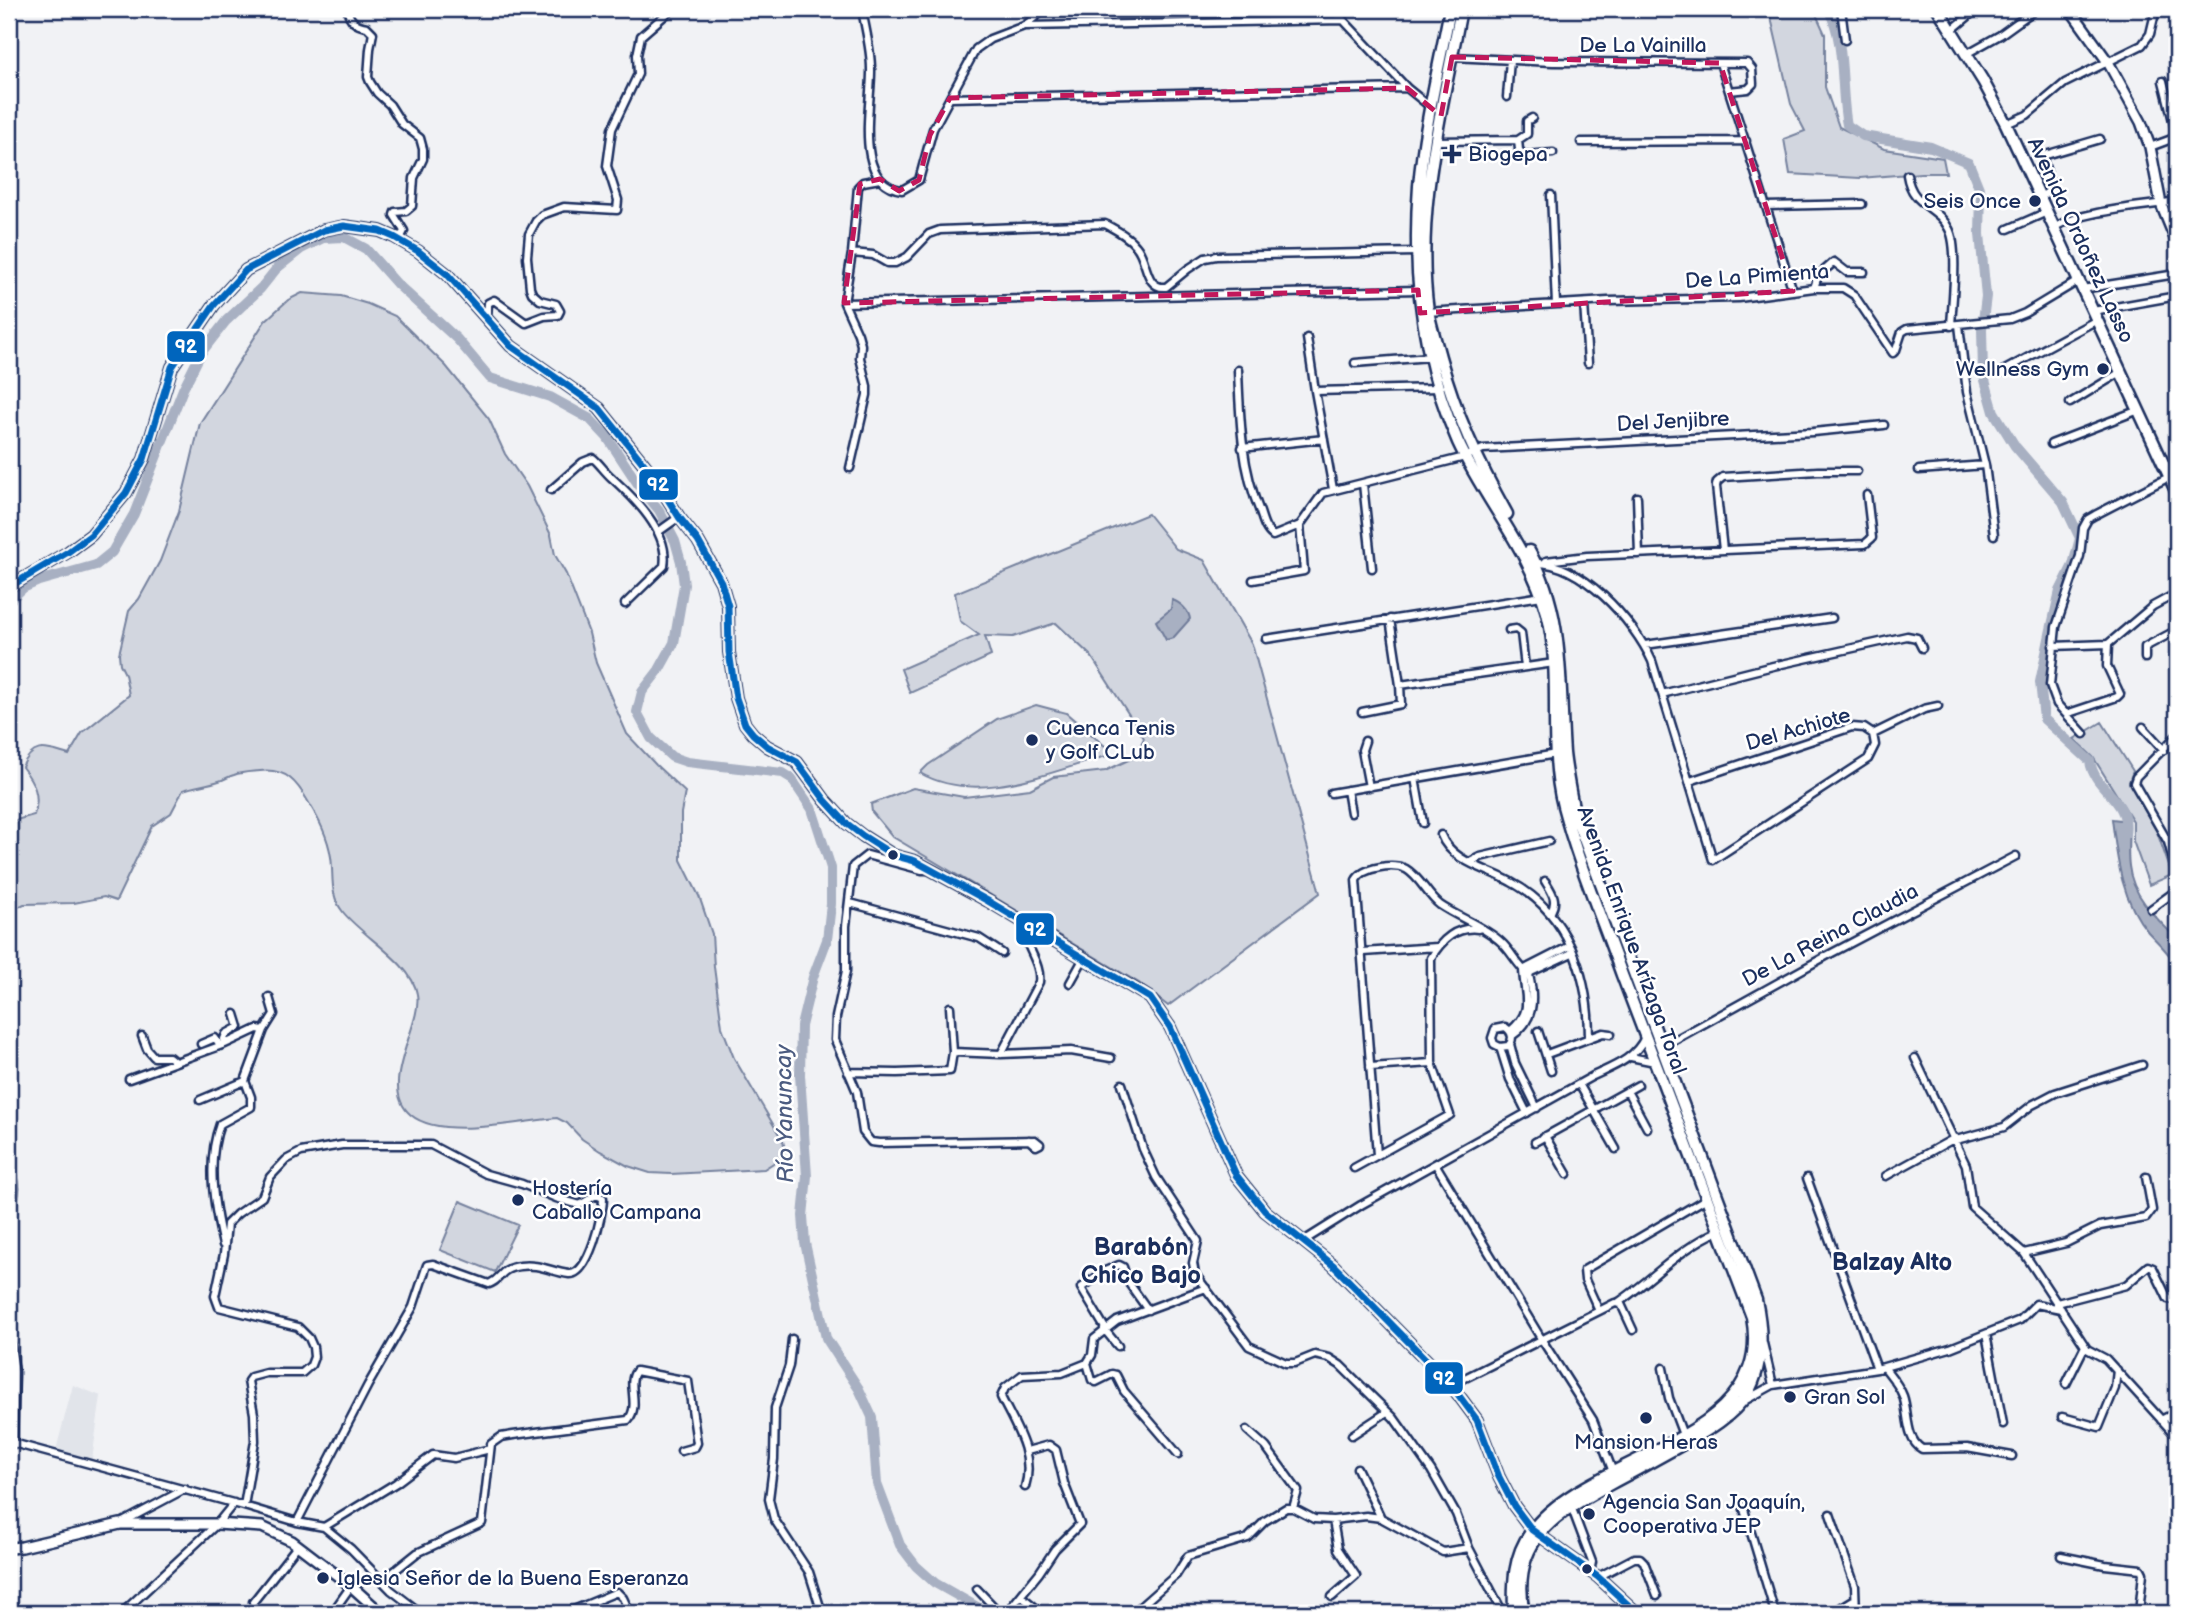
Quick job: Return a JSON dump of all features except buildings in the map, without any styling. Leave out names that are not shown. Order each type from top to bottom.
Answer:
[{"type":"main road","name":"Avenida Enrique Arízaga Toral","points":[[1450,9],[1428,194],[1424,312],[1430,357],[1438,388],[1470,455],[1536,562],[1545,584],[1558,632],[1560,754],[1574,812],[1662,1047],[1752,1317],[1754,1347],[1746,1378],[1714,1416],[1571,1496],[1549,1512],[1520,1552],[1513,1581],[1514,1613]]},
{"type":"main road","name":"Avenida Enrique Arízaga Toral","points":[[1461,9],[1452,57],[1419,183],[1416,252],[1418,290],[1470,455]]},
{"type":"main road","name":"Avenida Ordoñez Lasso","points":[[1938,9],[2006,124],[2171,473],[2177,493]]},
{"type":"main road","name":"Avenida Enrique Arízaga Toral","points":[[1524,1613],[1521,1595],[1522,1572],[1535,1533],[1571,1506],[1696,1437],[1740,1404],[1757,1370],[1762,1340],[1756,1300],[1707,1198],[1567,822],[1562,800],[1554,663],[1548,617],[1536,562]]},
{"type":"street","points":[[347,9],[352,21],[367,27],[373,33],[368,77],[372,86],[390,105],[402,124],[420,138],[423,149],[423,159],[414,178],[412,206],[406,211],[395,212],[394,215],[404,231],[402,235],[394,237]]},
{"type":"street","points":[[487,320],[490,300],[498,302],[518,320],[526,323],[544,316],[558,315],[560,311],[556,304],[540,300],[531,293],[527,257],[529,234],[542,215],[564,207],[617,210],[618,200],[607,166],[612,129],[638,74],[637,55],[641,36],[672,9]]},
{"type":"street","points":[[862,9],[871,67],[868,148],[873,168],[880,179],[897,190],[915,184],[920,176],[930,135],[976,49],[990,39],[1024,26],[1045,9]]},
{"type":"street","points":[[1333,9],[1407,88],[1437,110]]},
{"type":"street","points":[[1841,9],[1845,40]]},
{"type":"street","points":[[1952,30],[1977,9]]},
{"type":"street","points":[[1966,54],[2000,35],[2036,9]]},
{"type":"street","points":[[2070,9],[2108,62],[2131,101],[2150,147],[2161,204],[2177,243]]},
{"type":"street","points":[[2006,124],[2027,115],[2065,83],[2147,40],[2156,9]]},
{"type":"street","points":[[1024,26],[1343,20]]},
{"type":"street","name":"De La Vainilla","points":[[1452,57],[1720,63],[1793,291]]},
{"type":"street","points":[[1507,97],[1510,60]]},
{"type":"street","points":[[1720,63],[1747,63],[1752,69],[1754,81],[1751,87],[1729,91]]},
{"type":"street","points":[[2150,147],[2177,137],[2163,80]]},
{"type":"street","points":[[950,98],[1407,88]]},
{"type":"street","points":[[1436,141],[1518,140],[1527,134],[1527,121],[1532,118]]},
{"type":"street","points":[[2040,197],[2052,189],[2042,156],[2100,139]]},
{"type":"street","points":[[1518,140],[1519,150],[1524,155],[1553,153]]},
{"type":"street","points":[[1581,142],[1746,141]]},
{"type":"street","points":[[1907,175],[1910,190],[1950,229],[1954,264],[1955,326],[1967,392],[1985,465],[1994,535]]},
{"type":"street","points":[[850,468],[867,386],[860,358],[858,334],[844,303],[858,187],[863,182],[880,179]]},
{"type":"street","points":[[1551,195],[1556,304]]},
{"type":"street","points":[[2055,227],[2063,222],[2092,215],[2177,201]]},
{"type":"street","points":[[1766,206],[1862,204]]},
{"type":"street","points":[[2008,229],[2047,212]]},
{"type":"street","points":[[852,253],[873,255],[887,263],[895,263],[907,257],[929,234],[940,230],[1105,224],[1139,249],[1152,282],[1160,288],[1166,287],[1205,258],[1216,256],[1416,252]]},
{"type":"street","points":[[9,587],[91,535],[127,493],[144,459],[172,366],[214,306],[246,270],[324,230],[344,226],[380,231],[418,251],[447,274],[511,346],[599,408],[652,474],[676,519],[698,541],[721,582],[728,606],[729,652],[736,698],[745,724],[752,734],[767,746],[797,762],[825,800],[846,823],[863,836],[894,855],[915,861],[1084,958],[1141,992],[1158,1007],[1170,1027],[1236,1175],[1265,1211],[1333,1265],[1451,1385],[1477,1420],[1499,1477],[1514,1506],[1535,1533],[1594,1575],[1637,1613]]},
{"type":"street","points":[[1814,288],[1818,276],[1833,262],[1847,272],[1864,272]]},
{"type":"street","points":[[2080,285],[2170,275]]},
{"type":"street","name":"De La Pimienta","points":[[1424,312],[1608,301],[1739,298],[1814,288],[1843,288],[1854,295],[1893,353],[1902,332],[1907,329],[2010,319],[2080,285]]},
{"type":"street","points":[[844,303],[1418,290]]},
{"type":"street","points":[[2001,372],[2095,315],[2177,296]]},
{"type":"street","points":[[1584,304],[1588,363]]},
{"type":"street","points":[[1238,370],[1242,448],[1250,486],[1270,534],[1276,536],[1300,525],[1319,496],[1333,489],[1307,338]]},
{"type":"street","points":[[1355,363],[1430,357]]},
{"type":"street","points":[[2070,403],[2121,372]]},
{"type":"street","points":[[1315,391],[1438,388]]},
{"type":"street","points":[[2052,444],[2139,410]]},
{"type":"street","name":"Del Jenjibre","points":[[1333,489],[1363,484],[1492,448],[1813,432],[1884,425]]},
{"type":"street","points":[[1242,448],[1324,439]]},
{"type":"street","points":[[551,490],[583,462],[593,458],[660,530],[665,555],[664,566],[625,604]]},
{"type":"street","points":[[1919,470],[1985,465]]},
{"type":"street","points":[[1723,550],[1716,486],[1719,479],[1857,471]]},
{"type":"street","points":[[2084,734],[2055,701],[2050,689],[2056,627],[2080,556],[2085,523],[2171,473]]},
{"type":"street","points":[[1363,484],[1373,568]]},
{"type":"street","points":[[1536,562],[1556,558],[1865,544],[1872,538],[1867,495]]},
{"type":"street","points":[[1637,497],[1639,554]]},
{"type":"street","points":[[660,530],[676,519]]},
{"type":"street","points":[[1253,580],[1304,571],[1300,525]]},
{"type":"street","points":[[1536,562],[1567,569],[1584,580],[1621,614],[1644,645],[1690,780]]},
{"type":"street","points":[[2053,646],[2108,643],[2152,606],[2177,593]]},
{"type":"street","points":[[1266,639],[1542,596]]},
{"type":"street","points":[[1644,645],[1832,618]]},
{"type":"street","points":[[1362,712],[1401,704],[1390,619]]},
{"type":"street","points":[[1509,630],[1516,629],[1521,633],[1525,667]]},
{"type":"street","points":[[2145,657],[2143,651],[2148,645],[2177,630]]},
{"type":"street","points":[[1662,694],[1907,636],[1917,638],[1922,648]]},
{"type":"street","points":[[2067,714],[2120,696],[2106,666],[2108,643]]},
{"type":"street","points":[[1400,685],[1554,663]]},
{"type":"street","points":[[1873,734],[1924,709],[1938,706]]},
{"type":"street","name":"Del Achiote","points":[[1852,727],[1864,728],[1873,734],[1875,745],[1868,759],[1713,860],[1690,780],[1852,727]]},
{"type":"street","points":[[2143,727],[2164,750]]},
{"type":"street","points":[[2177,736],[2136,777],[2134,783],[2168,842],[2177,874]]},
{"type":"street","points":[[1365,741],[1362,750],[1369,786]]},
{"type":"street","points":[[1331,793],[1560,754]]},
{"type":"street","points":[[1415,779],[1423,823]]},
{"type":"street","points":[[1348,790],[1351,813]]},
{"type":"street","points":[[1441,835],[1449,848],[1526,891],[1551,912],[1571,949],[1586,990],[1589,1038]]},
{"type":"street","points":[[1470,862],[1480,857],[1549,841]]},
{"type":"street","points":[[930,870],[867,855],[853,866],[846,926],[846,971],[835,1034],[837,1049],[859,1098],[863,1132],[871,1142],[1029,1140]]},
{"type":"street","name":"De La Reina Claudia","points":[[1662,1047],[1841,948],[2016,856]]},
{"type":"street","points":[[1377,1155],[1356,880],[1362,872],[1397,866],[1404,868],[1440,904],[1501,942],[1526,972],[1526,1009],[1523,1018],[1511,1037],[1500,1047]]},
{"type":"street","points":[[1545,881],[1555,899],[1551,912]]},
{"type":"street","points":[[2151,909],[2177,890]]},
{"type":"street","points":[[850,903],[979,938],[1002,953]]},
{"type":"street","points":[[1001,1054],[1039,982],[1040,974],[1024,935],[1025,924]]},
{"type":"street","points":[[1354,1168],[1450,1115],[1433,1063],[1431,957],[1447,938],[1464,929],[1483,930]]},
{"type":"street","points":[[1363,952],[1437,947]]},
{"type":"street","points":[[1526,972],[1571,949]]},
{"type":"street","points":[[1070,983],[1084,958]]},
{"type":"street","points":[[225,1254],[214,1195],[213,1153],[220,1124],[251,1107],[251,1097],[245,1081],[264,1030],[274,1014],[269,997]]},
{"type":"street","points":[[848,1072],[947,1072],[952,1068],[953,1052],[950,1007]]},
{"type":"street","points":[[223,1045],[226,1034],[239,1027],[235,1014]]},
{"type":"street","points":[[1527,1113],[1507,1072],[1500,1047],[1493,1041],[1493,1032],[1503,1027],[1511,1037],[1515,1063],[1537,1108]]},
{"type":"street","points":[[129,1079],[223,1045],[257,1029],[264,1030]]},
{"type":"street","points":[[1538,1031],[1551,1070]]},
{"type":"street","points":[[1547,1054],[1602,1033],[1611,1034]]},
{"type":"street","points":[[142,1036],[147,1049],[154,1057],[169,1057],[175,1062]]},
{"type":"street","points":[[1302,1241],[1362,1205],[1631,1057],[1640,1049],[1645,1037]]},
{"type":"street","points":[[201,1044],[215,1038],[223,1045]]},
{"type":"street","points":[[953,1052],[1001,1054],[1070,1051],[1111,1058]]},
{"type":"street","points":[[1631,1057],[1655,1062]]},
{"type":"street","points":[[1915,1058],[1966,1165],[1972,1207],[2024,1253],[2085,1346],[2106,1359],[2177,1437]]},
{"type":"street","points":[[1370,1068],[1433,1063]]},
{"type":"street","points":[[1886,1176],[1955,1139],[2004,1127],[2032,1105],[2055,1093],[2142,1065]]},
{"type":"street","points":[[200,1100],[245,1081]]},
{"type":"street","points":[[1122,1084],[1143,1149],[1156,1177],[1198,1241],[1193,1268],[1241,1338],[1249,1346],[1286,1363],[1295,1363],[1315,1356],[1329,1358],[1340,1365],[1387,1412],[1431,1470],[1456,1514],[1469,1548],[1503,1613]]},
{"type":"street","points":[[1579,1084],[1616,1149]]},
{"type":"street","points":[[1535,1142],[1638,1085]]},
{"type":"street","points":[[1626,1091],[1647,1128]]},
{"type":"street","points":[[1545,1136],[1567,1174]]},
{"type":"street","points":[[244,1506],[255,1441],[254,1414],[247,1381],[251,1377],[266,1373],[302,1373],[311,1365],[313,1347],[309,1338],[298,1327],[219,1307],[215,1296],[225,1254],[228,1221],[262,1197],[270,1177],[286,1160],[317,1148],[368,1144],[432,1145],[486,1174],[522,1184],[567,1202],[580,1205],[596,1195],[603,1198],[599,1223],[587,1261],[575,1273],[525,1265],[507,1268],[495,1282],[489,1284],[433,1264],[427,1265],[413,1307],[368,1385],[297,1522]]},
{"type":"street","points":[[9,1162],[16,1192],[9,1215]]},
{"type":"street","points":[[1436,1165],[1593,1420],[1613,1472]]},
{"type":"street","points":[[2024,1253],[2066,1243],[2100,1226],[2146,1218],[2152,1210],[2146,1177]]},
{"type":"street","points":[[1807,1178],[1881,1368],[1903,1396],[1911,1434],[1917,1446],[1922,1449],[1966,1448],[2012,1456]]},
{"type":"street","points":[[1599,1311],[1585,1280],[1584,1270],[1707,1198]]},
{"type":"street","points":[[1451,1385],[1619,1302],[1703,1238],[1725,1236]]},
{"type":"street","points":[[1118,1346],[1081,1288],[1119,1265],[1123,1267],[1128,1282],[1148,1310]]},
{"type":"street","points":[[1740,1404],[1773,1385],[1881,1368],[1950,1348],[2020,1320],[2036,1304],[2059,1306],[2126,1285],[2148,1266],[2153,1268],[2168,1299],[2177,1300]]},
{"type":"street","points":[[1025,1487],[1030,1468],[1027,1451],[1001,1397],[1002,1392],[1022,1375],[1062,1373],[1087,1363],[1093,1355],[1094,1339],[1105,1329],[1124,1318],[1206,1289]]},
{"type":"street","points":[[1619,1302],[1633,1330]]},
{"type":"street","points":[[9,1331],[15,1372],[11,1443],[297,1522],[324,1527],[421,1613]]},
{"type":"street","points":[[1986,1334],[2003,1424]]},
{"type":"street","points":[[792,1339],[789,1366],[775,1408],[775,1459],[769,1499],[774,1519],[809,1572],[822,1613]]},
{"type":"street","points":[[1762,1340],[1773,1385]]},
{"type":"street","points":[[2066,1384],[2085,1346]]},
{"type":"street","points":[[1087,1363],[1092,1380],[1096,1382],[1112,1374],[1116,1375],[1124,1391],[1178,1454]]},
{"type":"street","points":[[1662,1368],[1668,1398],[1683,1435]]},
{"type":"street","points":[[382,1581],[417,1553],[482,1523],[491,1444],[500,1437],[628,1420],[634,1410],[632,1377],[640,1370],[688,1381],[698,1443],[695,1447],[681,1451]]},
{"type":"street","points":[[2062,1417],[2099,1427],[2115,1388],[2117,1370]]},
{"type":"street","points":[[1352,1435],[1387,1412]]},
{"type":"street","points":[[2161,1420],[2177,1412]]},
{"type":"street","points":[[1247,1430],[1266,1447],[1298,1491],[1293,1508]]},
{"type":"street","points":[[977,1589],[985,1600],[1004,1613],[1021,1596],[1055,1549],[1080,1524],[1064,1483],[1056,1450],[1049,1445],[1027,1451]]},
{"type":"street","points":[[324,1527],[396,1483],[433,1455],[454,1458],[491,1450]]},
{"type":"street","points":[[1357,1468],[1381,1518]]},
{"type":"street","points":[[120,1524],[185,1489]]},
{"type":"street","points":[[122,1613],[217,1524],[234,1503]]},
{"type":"street","points":[[1571,1506],[1592,1562],[1594,1575]]},
{"type":"street","points":[[1743,1506],[1775,1613]]},
{"type":"street","points":[[1133,1613],[1176,1575],[1188,1556],[1248,1538],[1286,1508],[1293,1508],[1314,1519],[1366,1516],[1381,1518],[1443,1552],[1469,1548]]},
{"type":"street","points":[[1830,1514],[1855,1586],[1856,1613]]},
{"type":"street","points":[[1332,1597],[1356,1576],[1339,1549],[1333,1520]]},
{"type":"street","points":[[9,1548],[120,1524],[262,1527],[298,1545],[381,1613]]},
{"type":"street","points":[[253,1602],[298,1545]]},
{"type":"street","points":[[2062,1556],[2141,1569],[2143,1573],[2139,1613]]},
{"type":"street","points":[[1594,1575],[1640,1558],[1657,1596]]},
{"type":"street","points":[[332,1613],[351,1586]]},
{"type":"street","points":[[566,1613],[617,1592],[630,1613]]},
{"type":"street","points":[[1021,1596],[1042,1613]]},
{"type":"street","points":[[1832,1613],[1855,1599]]},
{"type":"street","points":[[128,1607],[136,1613]]},
{"type":"highlighted area","points":[[1452,57],[1720,63],[1793,291],[1420,313],[1418,290],[844,303],[860,184],[880,179],[899,191],[919,180],[930,135],[950,98],[1407,88],[1441,116]]},
{"type":"shaded area","points":[[1769,9],[1813,9],[1815,12],[1825,34],[1825,87],[1839,127],[1884,149],[1943,158],[1946,173],[1860,178],[1790,174],[1784,139],[1805,131],[1791,104]]},
{"type":"shaded area","points":[[302,293],[341,296],[395,316],[446,366],[489,419],[505,454],[527,486],[551,535],[555,555],[566,574],[589,633],[596,663],[627,734],[685,792],[681,813],[681,860],[699,896],[712,934],[722,1027],[734,1058],[783,1141],[785,1149],[781,1158],[764,1169],[650,1173],[628,1166],[600,1151],[582,1139],[567,1123],[557,1118],[461,1128],[424,1122],[411,1115],[401,1103],[398,1088],[399,1072],[417,1007],[417,994],[413,983],[397,961],[339,906],[334,892],[330,850],[323,829],[300,789],[284,774],[269,771],[240,773],[183,790],[171,813],[152,826],[116,901],[104,897],[74,903],[24,904],[9,912],[9,822],[34,815],[37,802],[33,784],[22,767],[36,750],[48,749],[69,755],[82,733],[129,695],[119,654],[129,611],[139,599],[160,561],[179,511],[200,423],[265,321],[288,300]]},
{"type":"shaded area","name":"Cuenca Tenis y Golf CLub","points":[[1148,514],[1176,549],[1204,560],[1252,644],[1320,893],[1168,1006],[1139,983],[893,837],[872,812],[871,804],[913,788],[964,797],[1030,789],[1053,777],[1105,771],[1135,757],[1144,738],[1091,656],[1056,623],[1013,637],[985,636],[991,656],[910,693],[901,669],[979,635],[960,621],[955,593]]},
{"type":"shaded area","name":"Cuenca Tenis y Golf CLub","points":[[1036,705],[1066,713],[1106,747],[1110,755],[1039,776],[990,786],[942,782],[920,773],[997,719]]},
{"type":"shaded area","points":[[2102,722],[2133,771],[2129,782],[2157,832],[2172,875],[2149,885],[2133,841],[2133,821],[2093,757],[2074,739]]},
{"type":"shaded area","points":[[460,1201],[518,1225],[495,1272],[440,1250]]},
{"type":"shaded area","points":[[73,1385],[101,1396],[92,1460],[56,1450]]},
{"type":"water","points":[[1172,600],[1184,607],[1190,619],[1173,638],[1166,640],[1156,621],[1171,609]]},
{"type":"water","points":[[2112,819],[2129,821],[2128,855],[2131,877],[2140,897],[2177,939],[2177,964],[2148,932],[2132,906],[2122,878]]},
{"type":"waterway","points":[[1828,9],[1838,35],[1847,125],[1863,136],[1931,147],[1969,163],[1981,193],[1980,234],[1986,296],[1982,329],[1983,373],[1994,412],[2015,446],[2063,502],[2080,538],[2073,565],[2060,591],[2040,682],[2044,719],[2090,761],[2098,780],[2123,812],[2125,834]]},
{"type":"waterway","name":"Río Yanuncay","points":[[9,601],[23,588],[96,565],[112,552],[134,514],[183,389],[201,353],[226,321],[261,288],[277,268],[301,249],[323,238],[344,237],[366,249],[397,284],[457,339],[490,378],[550,397],[590,419],[607,437],[640,487],[659,510],[675,541],[681,562],[684,585],[674,643],[659,670],[642,692],[637,712],[651,738],[672,757],[687,762],[783,773],[791,778],[812,809],[831,868],[831,904],[827,940],[813,977],[801,1026],[800,1075],[807,1176],[803,1216],[805,1243],[826,1338],[859,1389],[872,1417],[877,1484],[900,1545],[916,1566],[935,1583],[988,1613]]},
{"type":"transit line","name":"92","points":[[9,587],[91,535],[126,493],[144,459],[172,367],[214,305],[246,270],[324,230],[344,226],[380,231],[418,251],[447,274],[511,346],[599,408],[652,474],[698,541],[721,582],[728,606],[729,652],[736,698],[745,724],[753,734],[767,746],[797,762],[825,800],[846,823],[863,836],[893,855],[915,861],[988,901],[1150,998],[1170,1027],[1236,1175],[1265,1211],[1333,1265],[1451,1385],[1477,1420],[1499,1477],[1514,1506],[1532,1530],[1598,1577],[1637,1613]]},
{"type":"place","name":"Biogepa","points":[[1452,154]]},
{"type":"place","name":"Seis Once","points":[[2035,201]]},
{"type":"place","name":"Wellness Gym","points":[[2103,369]]},
{"type":"place","name":"Cuenca Tenis y Golf CLub","points":[[1032,740]]},
{"type":"place","name":"Hostería Caballo Campana","points":[[518,1200]]},
{"type":"place","name":"Gran Sol","points":[[1790,1397]]},
{"type":"place","name":"Mansion Heras","points":[[1646,1418]]},
{"type":"place","name":"Agencia San Joaquín, Cooperativa JEP","points":[[1589,1514]]},
{"type":"place","name":"Iglesia Señor de la Buena Esperanza","points":[[323,1578]]},
{"type":"district","name":"Barabón Chico Bajo","points":[[1141,1261]]},
{"type":"district","name":"Balzay Alto","points":[[1892,1262]]}]
